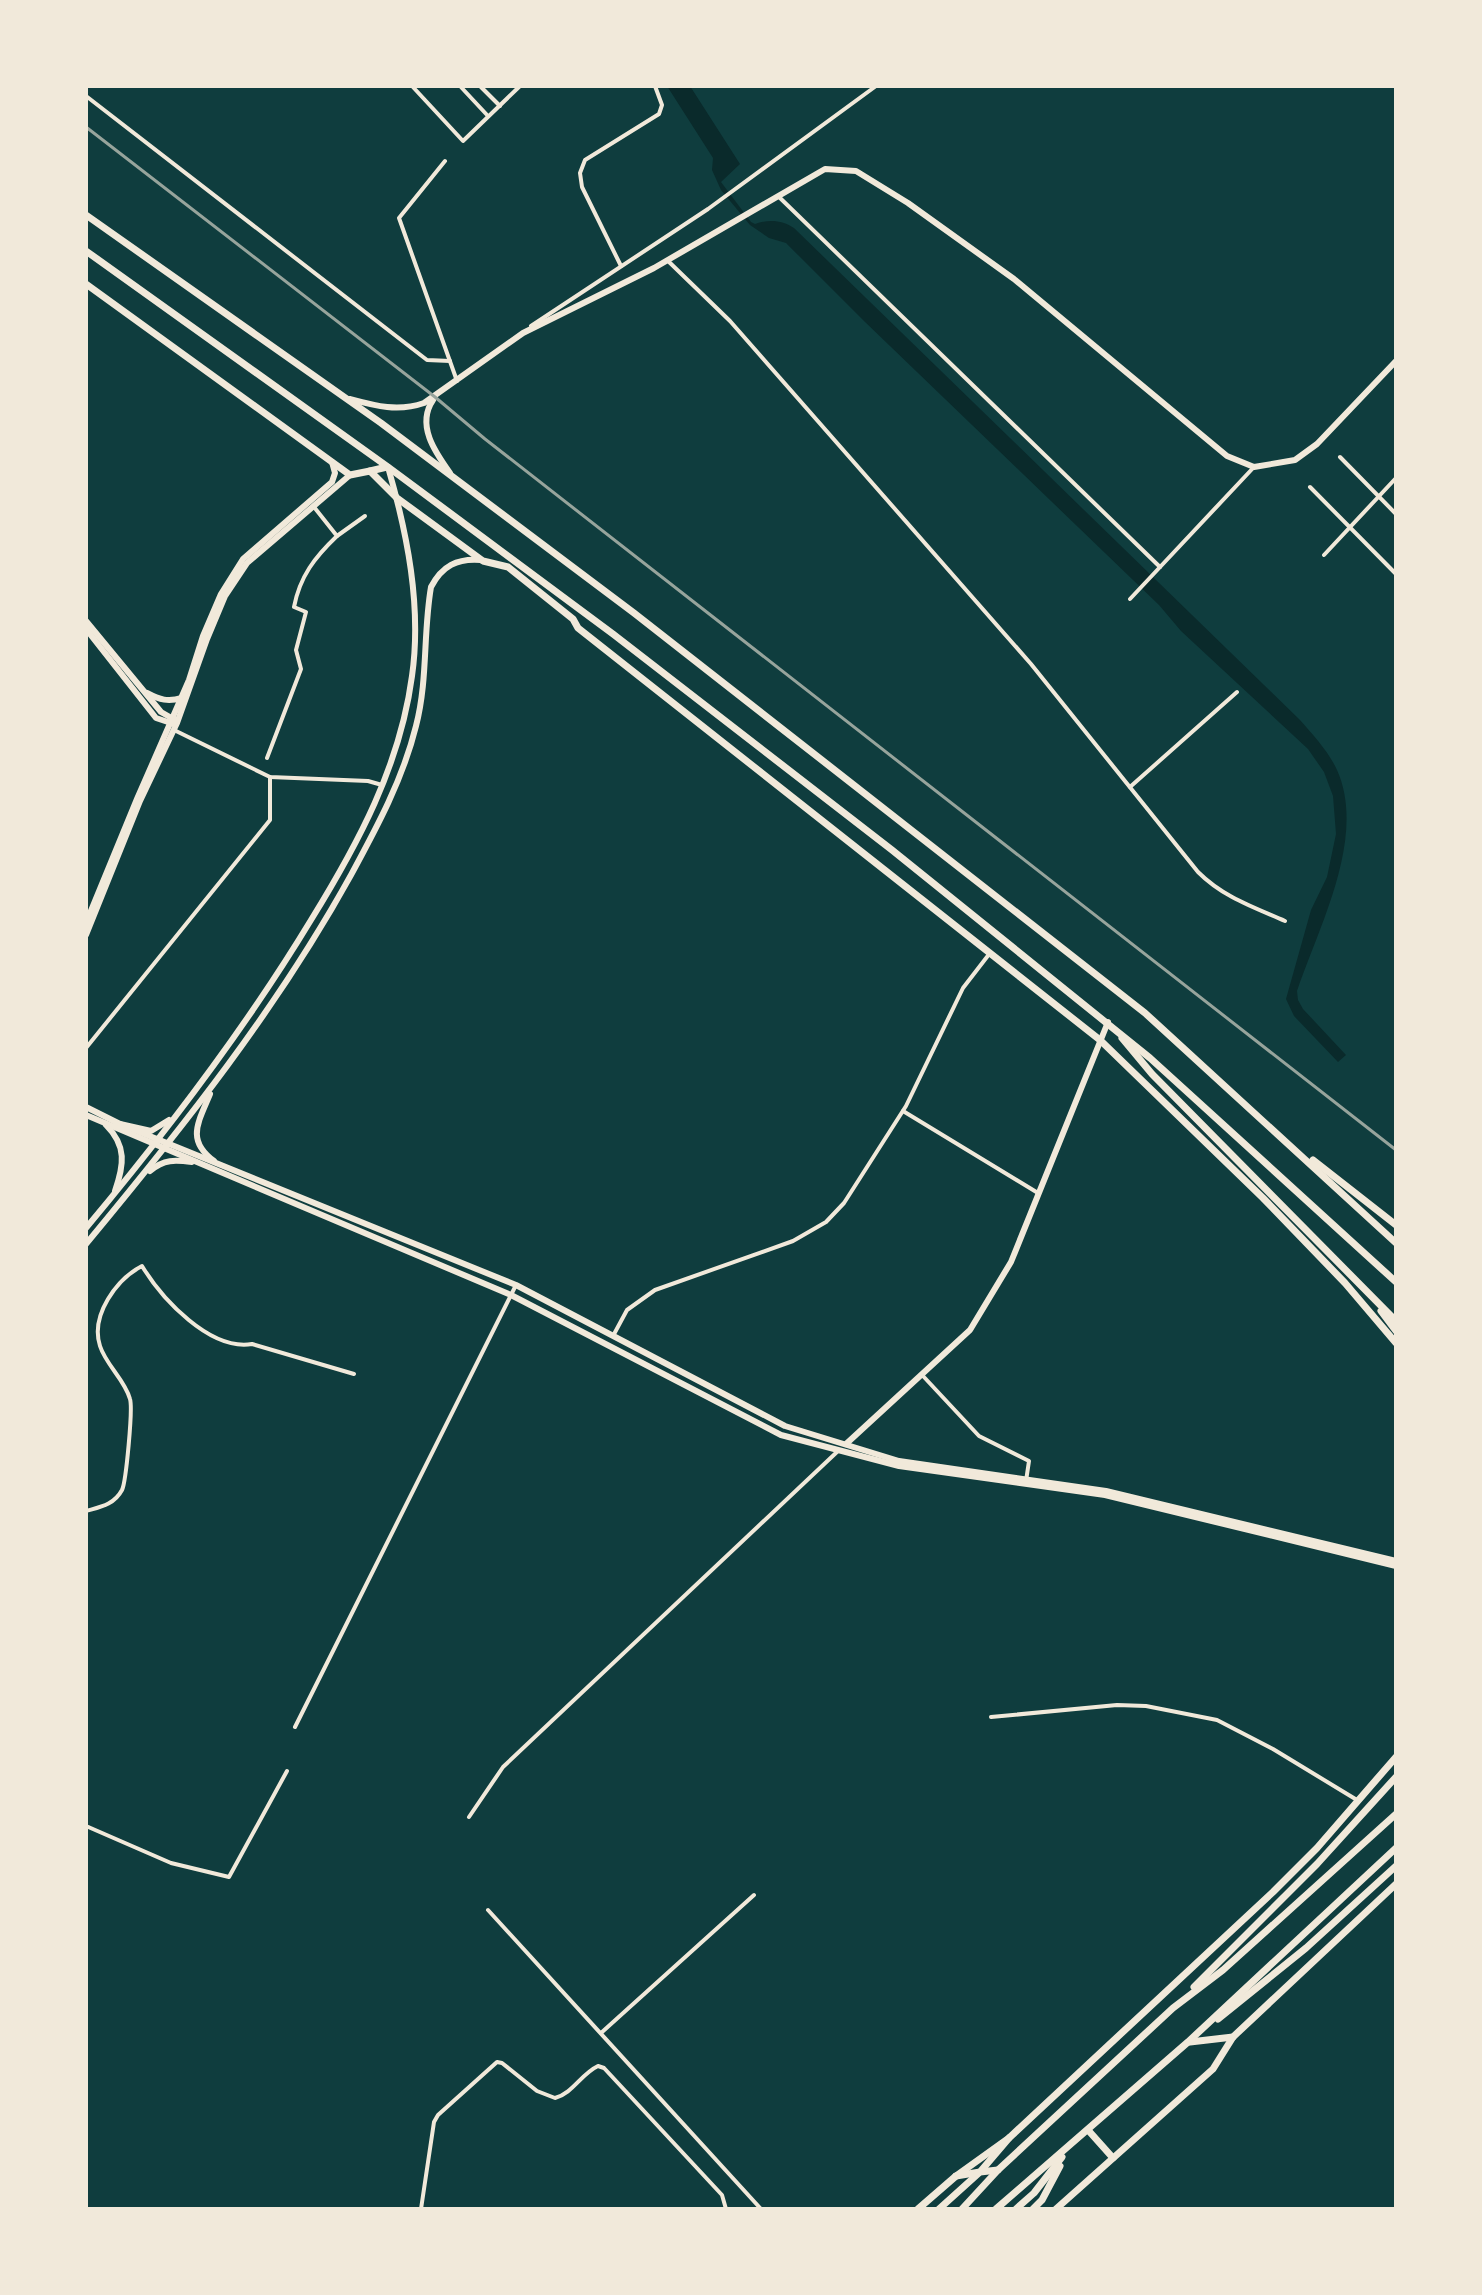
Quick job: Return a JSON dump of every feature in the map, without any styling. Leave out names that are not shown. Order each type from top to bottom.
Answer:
[{"type":"main road","points":[[86,215],[346,399],[634,613],[1145,1013],[1396,1243]]},
{"type":"main road","points":[[86,251],[388,467],[892,850],[1108,1022],[1259,1154],[1396,1282]]},
{"type":"main road","points":[[86,284],[350,475],[388,467]]},
{"type":"main road","points":[[370,471],[397,498],[483,561],[508,567],[521,566]]},
{"type":"main road","points":[[508,567],[573,619],[578,628],[1100,1040],[1263,1198],[1345,1283],[1396,1343]]},
{"type":"main road","points":[[1108,1022],[1152,1074],[1396,1321]]},
{"type":"main road","points":[[1275,1130],[1396,1225]]},
{"type":"main road","points":[[1358,1281],[1396,1331]]},
{"type":"main road","points":[[939,2209],[980,2172],[1009,2138],[1273,1892],[1396,1757]]},
{"type":"main road","points":[[962,2209],[998,2170],[1173,2008],[1317,1864],[1396,1774]]},
{"type":"main road","points":[[1173,2008],[1223,1970],[1396,1814]]},
{"type":"main road","points":[[996,2209],[1188,2042],[1396,1848]]},
{"type":"main road","points":[[1188,2042],[1251,1995],[1396,1866]]},
{"type":"main road","points":[[1056,2209],[1213,2069],[1233,2037],[1396,1884]]},
{"type":"main road","points":[[1188,2042],[1233,2037]]},
{"type":"main road","points":[[1088,2130],[1113,2158]]},
{"type":"main road","points":[[918,2209],[956,2176],[1009,2138]]},
{"type":"main road","points":[[1016,2209],[1034,2193],[1071,2146]]},
{"type":"main road","points":[[1033,2209],[1042,2200],[1071,2146]]},
{"type":"main road","points":[[956,2176],[998,2170]]},
{"type":"street","points":[[412,86],[463,141],[520,86]]},
{"type":"street","points":[[460,86],[489,116]]},
{"type":"street","points":[[480,86],[500,106]]},
{"type":"street","points":[[621,266],[582,187],[580,173],[585,160],[659,114],[662,105],[655,86]]},
{"type":"street","points":[[346,399],[394,409],[416,406],[435,397],[523,333],[708,209],[876,86]]},
{"type":"street","points":[[86,96],[427,360],[450,361]]},
{"type":"street","points":[[445,161],[399,218],[457,381]]},
{"type":"street","points":[[523,333],[667,260],[825,169],[856,171],[908,203],[1014,279],[1227,456],[1254,467],[1295,460],[1317,444],[1396,361]]},
{"type":"street","points":[[778,196],[1158,569]]},
{"type":"street","points":[[667,260],[730,321],[1031,664],[1213,887],[1285,921]]},
{"type":"street","points":[[435,397],[427,408],[428,437],[438,457],[455,479]]},
{"type":"street","points":[[1340,457],[1396,514]]},
{"type":"street","points":[[86,923],[163,741],[174,724],[215,608],[243,564],[332,482],[335,473],[332,462]]},
{"type":"street","points":[[86,1228],[213,1069],[295,948],[327,895],[384,786],[405,721],[413,673],[415,628],[406,529],[388,467]]},
{"type":"street","points":[[1130,599],[1254,467]]},
{"type":"street","points":[[86,935],[225,596],[243,564],[350,475]]},
{"type":"street","points":[[1324,555],[1396,478]]},
{"type":"street","points":[[1310,487],[1396,574]]},
{"type":"street","points":[[313,505],[337,536]]},
{"type":"street","points":[[267,758],[301,669],[296,650],[306,612],[294,607],[297,593],[309,566],[337,536],[365,516]]},
{"type":"street","points":[[86,1244],[212,1087],[304,956],[394,791],[417,724],[425,674],[429,601],[437,576],[456,562],[483,561]]},
{"type":"street","points":[[86,621],[174,724]]},
{"type":"street","points":[[86,629],[156,718],[162,727],[163,741]]},
{"type":"street","points":[[143,690],[159,699],[171,701],[182,698]]},
{"type":"street","points":[[1130,787],[1237,692]]},
{"type":"street","points":[[156,718],[174,724],[270,777],[368,781],[384,786]]},
{"type":"street","points":[[86,1048],[270,820],[270,777]]},
{"type":"street","points":[[613,1336],[627,1310],[655,1290],[793,1241],[826,1222],[844,1203],[903,1111],[963,988],[990,953]]},
{"type":"street","points":[[469,1817],[503,1767],[970,1330],[1011,1262],[1108,1022]]},
{"type":"street","points":[[212,1087],[202,1115],[197,1143],[200,1150],[214,1161]]},
{"type":"street","points":[[86,1107],[192,1162],[511,1295],[781,1435],[899,1466],[1106,1491],[1396,1564]]},
{"type":"street","points":[[903,1111],[1039,1193]]},
{"type":"street","points":[[120,1124],[151,1131],[160,1128],[178,1113]]},
{"type":"street","points":[[86,1115],[156,1142]]},
{"type":"street","points":[[106,1125],[117,1136],[124,1161],[113,1196]]},
{"type":"street","points":[[166,1147],[214,1161],[516,1285],[785,1426],[899,1461],[1026,1481]]},
{"type":"street","points":[[138,1181],[159,1163],[172,1160],[192,1162]]},
{"type":"street","points":[[86,1511],[108,1505],[123,1489],[131,1400],[100,1348],[97,1329],[109,1297],[129,1273],[142,1266],[164,1297],[193,1323],[222,1341],[237,1346],[252,1344],[354,1374]]},
{"type":"street","points":[[295,1727],[516,1285]]},
{"type":"street","points":[[923,1376],[979,1436],[1029,1461],[1026,1481]]},
{"type":"street","points":[[991,1717],[1117,1705],[1146,1706],[1217,1720],[1273,1749],[1359,1801]]},
{"type":"street","points":[[86,1826],[171,1863],[229,1877],[287,1771]]},
{"type":"street","points":[[601,2033],[754,1895]]},
{"type":"street","points":[[488,1910],[761,2209]]},
{"type":"street","points":[[421,2209],[434,2122],[497,2062],[537,2091],[555,2098],[568,2092],[592,2069],[598,2066],[604,2068],[722,2195],[726,2209]]},
{"type":"water","points":[[667,86],[690,86],[740,164],[721,182],[751,222],[775,221],[794,228],[1300,720],[1330,757],[1345,796],[1343,852],[1327,910],[1297,991],[1303,1009],[1346,1055],[1338,1062],[1294,1016],[1286,999],[1311,910],[1327,877],[1336,834],[1333,796],[1324,772],[1308,749],[1181,631],[1159,605],[786,243],[769,238],[750,225],[721,190],[712,170],[713,158]]},
{"type":"railway","points":[[86,127],[1396,1150]]}]
